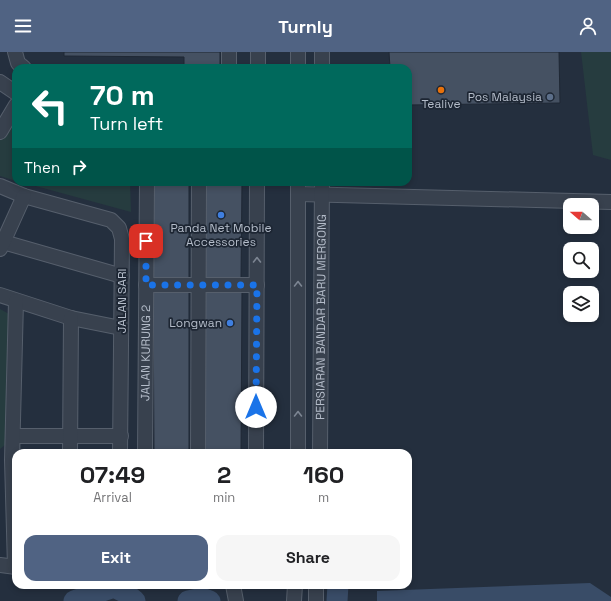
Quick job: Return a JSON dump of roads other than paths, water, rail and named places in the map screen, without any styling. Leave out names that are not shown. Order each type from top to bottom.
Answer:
[{"type":"street","points":[[16,52],[19,64]]},
{"type":"street","points":[[229,52],[229,64]]},
{"type":"street","points":[[258,52],[258,64]]},
{"type":"street","points":[[298,52],[298,64]]},
{"type":"street","points":[[322,52],[322,64]]},
{"type":"street","points":[[0,82],[12,90]]},
{"type":"street","points":[[0,132],[12,112]]},
{"type":"street","name":"JALAN SARI","points":[[0,186],[24,196],[111,220],[119,228],[122,239],[120,449]]},
{"type":"street","name":"JALAN KURUNG 2","points":[[145,449],[147,186]]},
{"type":"street","points":[[198,449],[199,186]]},
{"type":"street","points":[[256,449],[257,186]]},
{"type":"street","points":[[298,188],[611,202]]},
{"type":"street","name":"PERSIARAN BANDAR BARU MERGONG","points":[[298,188],[298,449]]},
{"type":"street","name":"PERSIARAN BANDAR BARU MERGONG","points":[[320,449],[322,188]]},
{"type":"street","points":[[24,196],[2,246],[122,276]]},
{"type":"street","points":[[146,285],[257,285]]},
{"type":"street","points":[[0,295],[71,318],[122,328]]},
{"type":"street","points":[[12,546],[7,512],[6,458],[14,436],[16,301]]},
{"type":"street","points":[[70,449],[71,318]]},
{"type":"street","points":[[14,436],[121,436]]},
{"type":"street","points":[[0,566],[12,567]]},
{"type":"street","points":[[233,589],[236,601]]},
{"type":"street","points":[[294,601],[295,589]]},
{"type":"street","points":[[316,589],[316,601]]},
{"type":"water","points":[[590,583],[611,597],[611,601],[377,601],[377,591]]},
{"type":"waterway","points":[[74,601],[108,589]]},
{"type":"waterway","points":[[118,589],[135,601]]},
{"type":"waterway","points":[[337,601],[338,589]]},
{"type":"waterway","points":[[188,601],[202,598],[210,601]]},
{"type":"place","name":"Tealive","points":[[441,90]]},
{"type":"place","name":"Pos Malaysia","points":[[550,97]]},
{"type":"place","name":"Panda Net Mobile Accessories","points":[[221,215]]},
{"type":"place","name":"Longwan","points":[[230,323]]}]
